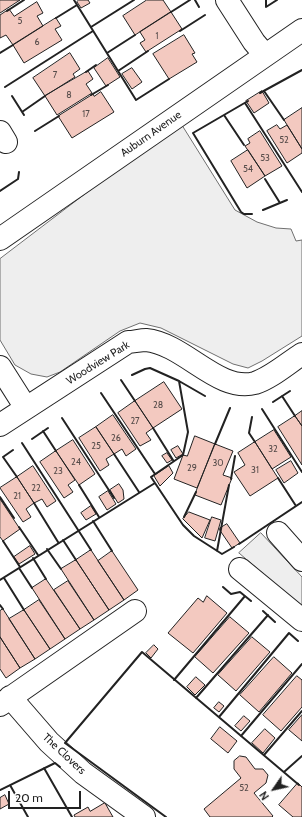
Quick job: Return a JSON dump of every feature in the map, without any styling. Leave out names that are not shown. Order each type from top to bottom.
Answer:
[{"type":"street","points":[[227,0],[254,42],[265,55]]},
{"type":"street","name":"Auburn Avenue","points":[[0,239],[302,30]]},
{"type":"street","name":"Woodview Park","points":[[0,425],[128,342],[146,340],[160,344],[188,357],[229,383],[239,384],[256,382],[302,354]]},
{"type":"street","points":[[0,367],[26,408]]},
{"type":"street","points":[[278,533],[302,560]]},
{"type":"street","points":[[240,569],[302,620]]},
{"type":"street","name":"The Clovers","points":[[135,612],[5,701],[83,773],[144,817]]},
{"type":"shaded area","points":[[180,122],[235,210],[257,222],[276,228],[291,229],[296,241],[302,240],[302,336],[248,368],[233,364],[161,328],[140,323],[120,331],[60,372],[47,377],[31,374],[15,365],[0,340],[0,259]]},
{"type":"shaded area","points":[[261,533],[302,577],[302,607],[239,553]]},
{"type":"building","points":[[0,0],[20,0],[0,13]]},
{"type":"building","points":[[79,0],[88,0],[90,3],[81,8],[77,2]]},
{"type":"building","points":[[147,0],[163,0],[171,12],[135,35],[123,16]]},
{"type":"building","points":[[37,2],[43,13],[37,16],[43,26],[13,45],[6,35],[0,38],[0,15],[9,9],[14,16]]},
{"type":"building","points":[[171,12],[182,29],[146,52],[140,43],[145,40],[140,32]]},
{"type":"building","points":[[56,18],[61,26],[55,29],[62,40],[24,63],[13,45]]},
{"type":"building","points":[[184,35],[195,53],[192,54],[197,62],[169,79],[153,54]]},
{"type":"building","points":[[70,53],[80,69],[73,74],[75,77],[45,96],[33,78]]},
{"type":"building","points":[[108,58],[120,77],[106,86],[94,68]]},
{"type":"building","points":[[132,68],[142,82],[132,89],[122,74]]},
{"type":"building","points":[[88,71],[93,79],[86,84],[92,93],[57,115],[45,96]]},
{"type":"building","points":[[262,91],[269,103],[254,113],[246,101]]},
{"type":"building","points":[[101,92],[114,112],[72,138],[58,116],[93,94],[94,96]]},
{"type":"building","points":[[302,108],[302,149],[284,120]]},
{"type":"building","points":[[277,125],[280,129],[287,125],[302,149],[302,153],[287,163],[267,131]]},
{"type":"building","points":[[260,131],[282,166],[265,176],[245,146],[250,143],[248,139]]},
{"type":"building","points":[[248,150],[265,176],[247,188],[231,161]]},
{"type":"building","points":[[164,382],[182,409],[153,428],[135,401]]},
{"type":"building","points":[[135,401],[153,428],[146,433],[151,440],[140,446],[118,413]]},
{"type":"building","points":[[302,411],[302,426],[295,416]]},
{"type":"building","points":[[113,415],[136,449],[126,456],[122,449],[114,454],[96,427]]},
{"type":"building","points":[[295,416],[302,426],[302,465],[278,427]]},
{"type":"building","points":[[96,427],[114,454],[106,459],[109,465],[100,471],[79,438]]},
{"type":"building","points":[[274,430],[291,457],[272,469],[255,442]]},
{"type":"building","points":[[195,436],[215,444],[197,488],[174,479],[183,455],[187,456]]},
{"type":"building","points":[[73,440],[95,474],[79,485],[56,451]]},
{"type":"building","points":[[255,442],[278,478],[250,496],[234,472],[245,465],[238,453]]},
{"type":"building","points":[[215,444],[233,451],[223,475],[232,478],[221,505],[195,495]]},
{"type":"building","points":[[178,446],[183,454],[176,458],[171,450]]},
{"type":"building","points":[[56,451],[75,480],[68,485],[73,492],[64,498],[40,462]]},
{"type":"building","points":[[167,453],[172,460],[167,463],[162,456]]},
{"type":"building","points":[[291,461],[298,473],[284,483],[276,470]]},
{"type":"building","points":[[33,466],[56,501],[47,507],[42,499],[34,503],[17,477]]},
{"type":"building","points":[[169,466],[173,473],[160,486],[154,476]]},
{"type":"building","points":[[17,477],[34,503],[26,509],[31,517],[23,522],[0,488]]},
{"type":"building","points":[[119,484],[123,490],[124,499],[118,503],[110,490]]},
{"type":"building","points":[[108,491],[116,504],[107,510],[99,497]]},
{"type":"building","points":[[0,499],[20,529],[3,541],[0,537]]},
{"type":"building","points":[[91,506],[96,514],[86,520],[81,513]]},
{"type":"building","points":[[189,512],[210,520],[202,538],[183,519]]},
{"type":"building","points":[[212,517],[221,520],[215,541],[205,538]]},
{"type":"building","points":[[227,524],[240,543],[232,548],[219,529]]},
{"type":"building","points":[[30,546],[35,554],[19,564],[14,557]]},
{"type":"building","points":[[91,550],[124,600],[109,610],[76,560]]},
{"type":"building","points":[[112,551],[138,590],[124,600],[98,561]]},
{"type":"building","points":[[76,560],[109,610],[94,620],[61,569]]},
{"type":"building","points":[[46,579],[80,629],[65,639],[32,588]]},
{"type":"building","points":[[68,581],[94,620],[80,629],[54,590]]},
{"type":"building","points":[[207,596],[227,613],[193,653],[168,633],[198,598],[203,602]]},
{"type":"building","points":[[39,600],[65,639],[50,649],[24,610]]},
{"type":"building","points":[[3,609],[35,659],[20,668],[0,637],[0,611]]},
{"type":"building","points":[[24,610],[50,649],[35,659],[9,619]]},
{"type":"building","points":[[230,617],[249,633],[213,673],[195,657]]},
{"type":"building","points":[[0,637],[20,668],[6,678],[0,669]]},
{"type":"building","points":[[252,637],[270,652],[236,691],[218,675]]},
{"type":"building","points":[[154,645],[158,649],[151,658],[146,653]]},
{"type":"building","points":[[274,657],[292,673],[259,712],[240,695]]},
{"type":"building","points":[[297,676],[302,680],[302,707],[281,731],[263,715]]},
{"type":"building","points":[[196,677],[205,685],[195,695],[187,687]]},
{"type":"building","points":[[219,702],[224,706],[219,712],[214,708]]},
{"type":"building","points":[[302,715],[302,741],[289,730]]},
{"type":"building","points":[[244,716],[250,721],[241,731],[235,726]]},
{"type":"building","points":[[220,727],[237,741],[228,753],[211,739]]},
{"type":"building","points":[[265,729],[275,738],[263,753],[252,743]]},
{"type":"building","points":[[240,756],[246,757],[255,769],[263,769],[268,775],[266,783],[254,793],[273,816],[272,817],[210,817],[204,809],[241,778],[234,769],[234,761]]},
{"type":"building","points":[[298,783],[302,787],[302,817],[293,817],[279,805]]},
{"type":"building","points":[[5,795],[9,804],[0,809],[0,798]]},
{"type":"building","points":[[105,803],[113,817],[75,817],[74,815],[88,807],[90,811]]},
{"type":"wall","points":[[7,11],[24,0]]},
{"type":"wall","points":[[74,0],[136,100],[169,79]]},
{"type":"wall","points":[[91,27],[134,0]]},
{"type":"wall","points":[[171,12],[190,0]]},
{"type":"wall","points":[[195,0],[199,7]]},
{"type":"wall","points":[[266,0],[266,7],[277,0]]},
{"type":"wall","points":[[56,18],[77,5]]},
{"type":"wall","points":[[180,31],[205,15]]},
{"type":"wall","points":[[5,87],[93,31]]},
{"type":"wall","points":[[107,53],[135,35]]},
{"type":"wall","points":[[0,53],[13,45]]},
{"type":"wall","points":[[118,71],[148,51]]},
{"type":"wall","points":[[86,72],[96,65]]},
{"type":"wall","points":[[260,93],[302,70]]},
{"type":"wall","points":[[91,95],[108,85]]},
{"type":"wall","points":[[264,91],[284,120]]},
{"type":"wall","points":[[12,96],[24,115]]},
{"type":"wall","points":[[22,112],[45,96]]},
{"type":"wall","points":[[248,101],[193,133],[241,212],[244,214],[252,214]]},
{"type":"wall","points":[[245,103],[302,192]]},
{"type":"wall","points":[[224,115],[244,145]]},
{"type":"wall","points":[[35,131],[59,116]]},
{"type":"wall","points":[[0,191],[18,179],[19,172]]},
{"type":"wall","points":[[265,179],[280,203]]},
{"type":"wall","points":[[263,210],[287,200]]},
{"type":"wall","points":[[132,375],[150,368],[179,381]]},
{"type":"wall","points":[[121,380],[135,401]]},
{"type":"wall","points":[[155,483],[151,477],[183,455],[188,432],[179,381],[205,396]]},
{"type":"wall","points":[[273,402],[290,391]]},
{"type":"wall","points":[[101,393],[155,474]]},
{"type":"wall","points":[[282,396],[295,416]]},
{"type":"wall","points":[[215,444],[230,408]]},
{"type":"wall","points":[[262,409],[302,472]]},
{"type":"wall","points":[[252,417],[249,433],[255,442]]},
{"type":"wall","points":[[62,418],[114,498]]},
{"type":"wall","points":[[32,439],[48,428]]},
{"type":"wall","points":[[153,428],[173,460]]},
{"type":"wall","points":[[43,431],[56,451]]},
{"type":"wall","points":[[22,443],[91,550]]},
{"type":"wall","points":[[13,450],[3,457],[17,477]]},
{"type":"wall","points":[[114,454],[139,492]]},
{"type":"wall","points":[[231,479],[235,456]]},
{"type":"wall","points":[[278,478],[296,506]]},
{"type":"wall","points":[[0,580],[155,483],[183,525],[194,536],[222,554],[234,547]]},
{"type":"wall","points":[[79,485],[99,517]]},
{"type":"wall","points":[[217,551],[229,485]]},
{"type":"wall","points":[[184,517],[196,492]]},
{"type":"wall","points":[[0,497],[14,518]]},
{"type":"wall","points":[[239,544],[302,502]]},
{"type":"wall","points":[[34,503],[58,542]]},
{"type":"wall","points":[[93,521],[112,551]]},
{"type":"wall","points":[[19,527],[38,555]]},
{"type":"wall","points":[[63,540],[76,560]]},
{"type":"wall","points":[[3,541],[20,567]]},
{"type":"wall","points":[[47,549],[61,569]]},
{"type":"wall","points":[[33,558],[46,579]]},
{"type":"wall","points":[[19,568],[32,588]]},
{"type":"wall","points":[[4,578],[24,610]]},
{"type":"wall","points":[[223,587],[231,594],[240,592],[251,601]]},
{"type":"wall","points":[[174,680],[245,596]]},
{"type":"wall","points":[[0,605],[3,609]]},
{"type":"wall","points":[[263,611],[275,622]]},
{"type":"wall","points":[[196,698],[268,615]]},
{"type":"wall","points":[[219,717],[289,633],[298,641]]},
{"type":"wall","points":[[166,817],[65,743],[142,652],[299,785]]},
{"type":"wall","points":[[241,736],[302,664]]},
{"type":"wall","points":[[264,755],[302,711]]},
{"type":"wall","points":[[284,772],[302,756]]},
{"type":"wall","points":[[0,790],[55,763],[60,767]]},
{"type":"wall","points":[[44,768],[72,817]]},
{"type":"wall","points":[[10,785],[28,817]]}]
